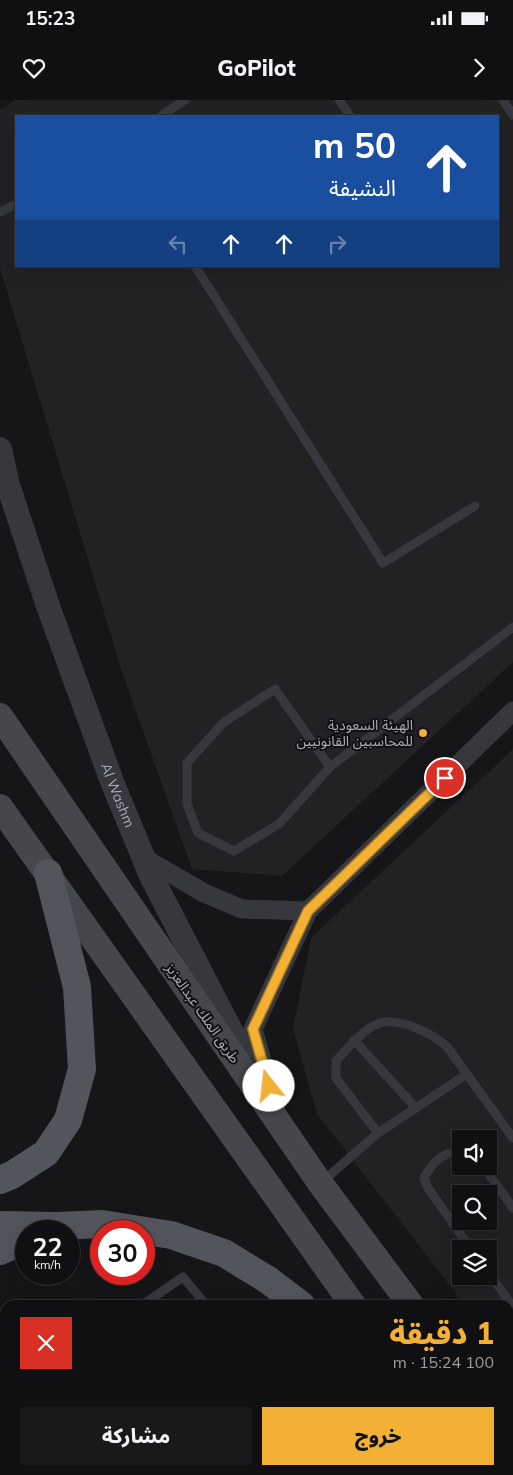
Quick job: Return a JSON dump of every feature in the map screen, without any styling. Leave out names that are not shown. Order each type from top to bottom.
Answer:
[{"type":"main road","name":"طريق الملك عبدالعزيز","points":[[0,716],[320,1184],[407,1300]]},
{"type":"main road","points":[[0,808],[349,1300]]},
{"type":"main road","points":[[0,1180],[12,1175],[46,1153],[68,1120],[82,1069],[77,987],[48,873]]},
{"type":"main road","points":[[80,1226],[102,1224],[171,1235],[224,1253],[268,1280],[294,1300]]},
{"type":"main road","points":[[0,1225],[15,1226]]},
{"type":"main road","points":[[0,1251],[15,1245]]},
{"type":"street","name":"Al Washm","points":[[0,449],[8,485],[48,606],[113,784],[151,876],[220,1012],[280,1124]]},
{"type":"street","points":[[280,1124],[253,1029],[308,911],[513,711]]},
{"type":"street","points":[[144,858],[204,893],[242,908],[308,911]]},
{"type":"lane","points":[[163,115],[186,100]]},
{"type":"lane","points":[[340,100],[349,115]]},
{"type":"lane","points":[[503,100],[512,112]]},
{"type":"lane","points":[[0,212],[15,204]]},
{"type":"lane","points":[[196,267],[382,563],[475,506]]},
{"type":"lane","points":[[330,767],[274,689],[223,723],[187,763],[187,804],[198,833],[234,851],[279,824],[330,767],[513,627]]},
{"type":"lane","points":[[378,1133],[336,1078],[336,1061],[354,1040],[380,1023],[402,1023],[440,1040],[448,1048],[513,1138]]},
{"type":"lane","points":[[354,1040],[416,1108]]},
{"type":"lane","points":[[320,1184],[378,1133],[467,1074]]},
{"type":"lane","points":[[452,1152],[440,1157],[429,1168],[424,1178],[428,1188],[465,1240]]},
{"type":"lane","points":[[489,1175],[513,1208]]},
{"type":"lane","points":[[149,1300],[183,1277],[202,1300]]},
{"type":"lane","points":[[497,1284],[508,1300]]},
{"type":"shaded area","points":[[15,100],[513,100],[513,662],[282,876],[192,869],[122,672],[0,268],[0,110]]},
{"type":"shaded area","points":[[513,749],[513,1300],[461,1300],[317,1114],[293,1029],[311,938]]},
{"type":"place","name":"الهيئة السعودية للمحاسبين القانونيين","points":[[423,733]]},
{"type":"route","points":[[269,1086],[253,1029],[308,911],[445,778]]}]
